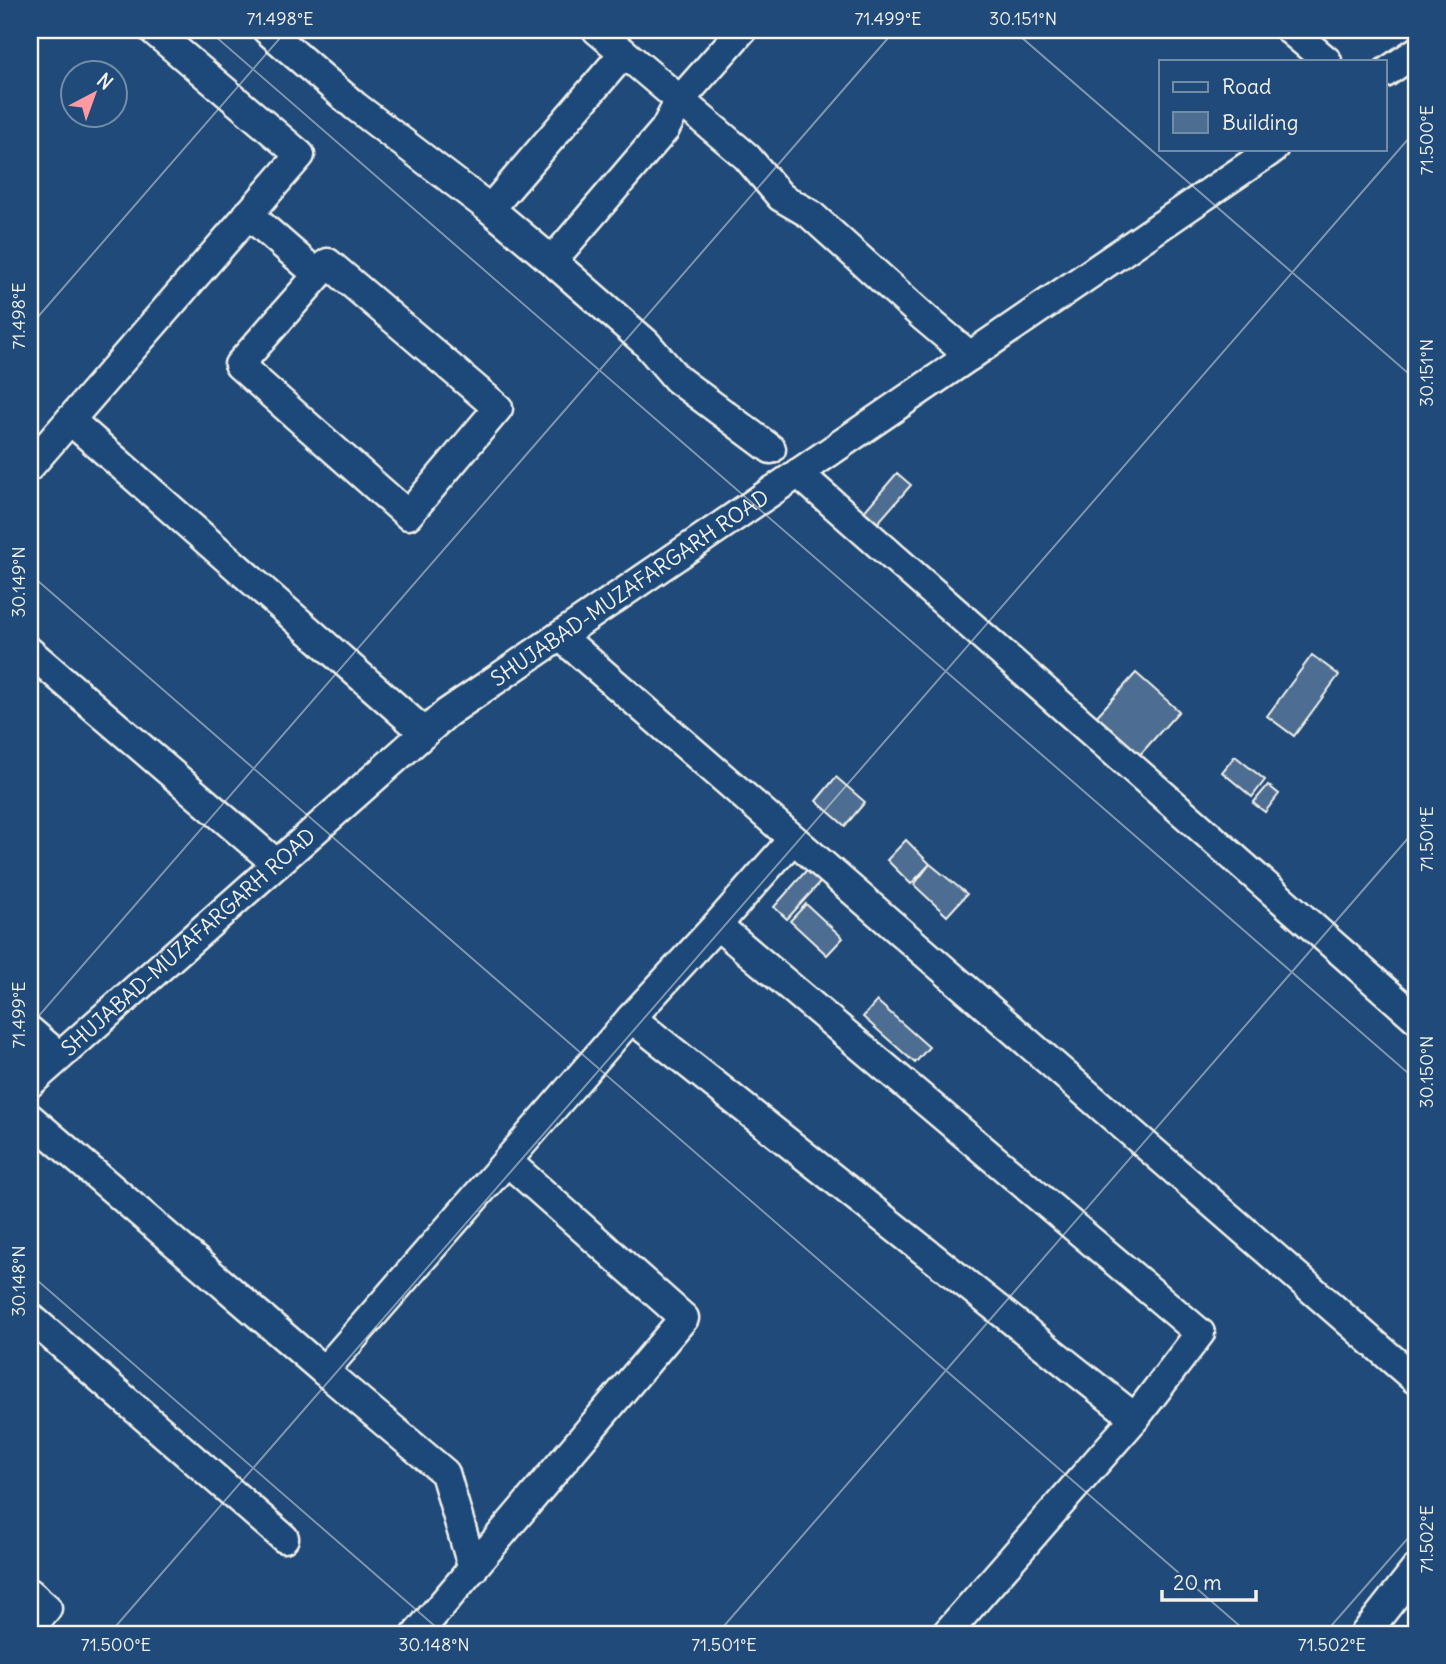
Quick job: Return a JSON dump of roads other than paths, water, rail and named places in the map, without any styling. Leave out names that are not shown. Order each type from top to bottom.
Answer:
[{"type":"street","points":[[30,466],[300,155],[153,30]]},
{"type":"street","points":[[267,30],[355,106],[490,209],[552,261],[646,343],[677,379],[771,449]]},
{"type":"street","points":[[597,30],[747,157],[781,197],[810,214],[970,356]]},
{"type":"street","points":[[552,261],[665,129],[680,100],[741,30]]},
{"type":"street","points":[[1290,30],[1326,60]]},
{"type":"street","points":[[490,209],[624,52]]},
{"type":"street","points":[[1386,72],[1416,52]]},
{"type":"street","name":"SHUJABAD-MUZAFARGARH ROAD","points":[[30,1083],[447,713],[1272,150]]},
{"type":"street","points":[[248,214],[318,275]]},
{"type":"street","points":[[328,263],[498,408],[408,515],[239,365],[318,275],[328,263]]},
{"type":"street","points":[[70,420],[425,733]]},
{"type":"street","points":[[798,473],[1416,1018]]},
{"type":"street","points":[[560,636],[1416,1380]]},
{"type":"street","points":[[30,652],[277,864]]},
{"type":"street","points":[[324,1371],[631,1018],[793,839]]},
{"type":"street","points":[[717,925],[1200,1333],[1135,1418],[946,1634]]},
{"type":"street","points":[[631,1018],[1135,1418]]},
{"type":"street","points":[[30,1031],[59,1056]]},
{"type":"street","points":[[30,1118],[445,1473],[473,1569]]},
{"type":"street","points":[[417,1634],[684,1318],[507,1160]]},
{"type":"street","points":[[30,1317],[284,1538]]},
{"type":"street","points":[[1365,1634],[1416,1569]]},
{"type":"street","points":[[30,1593],[47,1608],[30,1629]]}]
